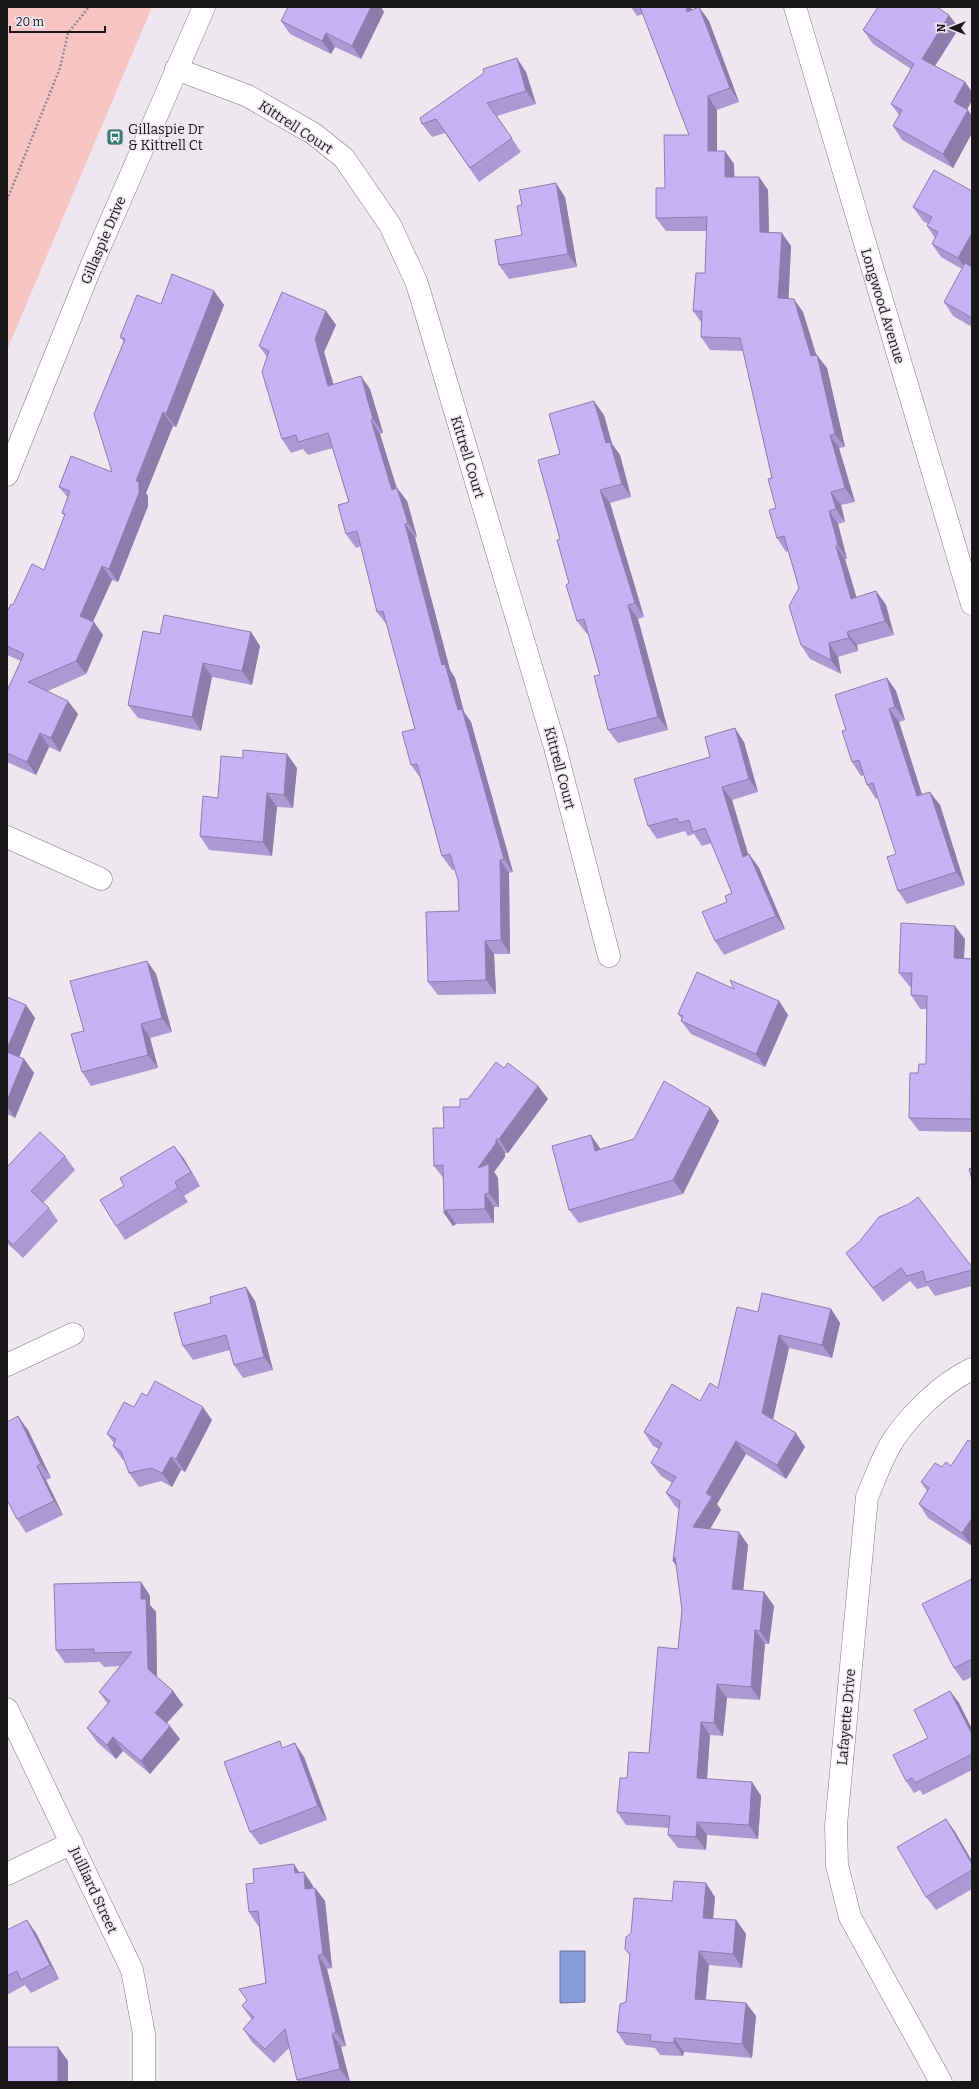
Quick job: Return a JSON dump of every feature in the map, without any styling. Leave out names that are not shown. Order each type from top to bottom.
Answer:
[{"type":"street","name":"Gillaspie Drive","points":[[7,475],[88,274],[204,7]]},
{"type":"street","name":"Longwood Avenue","points":[[795,7],[972,604]]},
{"type":"street","name":"Kittrell Court","points":[[176,69],[248,96],[314,134],[344,158],[390,225],[416,281],[555,747],[609,956]]},
{"type":"street","points":[[7,838],[101,879]]},
{"type":"street","points":[[7,1365],[73,1334]]},
{"type":"street","name":"Lafayette Drive","points":[[941,2082],[850,1917],[837,1865],[836,1826],[867,1497],[889,1448],[918,1409],[956,1376],[972,1369]]},
{"type":"street","name":"Juilliard Street","points":[[7,1709],[132,1970],[144,2034],[144,2082]]},
{"type":"street","points":[[7,1874],[72,1843]]},
{"type":"path","points":[[7,200],[60,68],[68,33],[89,7]]},
{"type":"shaded area","points":[[7,7],[152,7],[7,350]]},
{"type":"water","points":[[560,1951],[585,1951],[585,2002],[560,2003]]},
{"type":"building","points":[[288,7],[371,7],[352,46],[326,33],[322,41],[281,21]]},
{"type":"building","points":[[640,7],[686,7],[687,12],[699,7],[730,88],[708,96],[708,151],[725,151],[725,177],[759,177],[760,232],[782,233],[778,298],[794,299],[811,356],[817,355],[835,434],[830,435],[845,488],[831,492],[836,509],[829,511],[838,545],[836,546],[851,599],[876,591],[885,621],[847,632],[849,638],[829,643],[831,660],[801,645],[789,606],[799,588],[784,536],[777,538],[769,510],[776,508],[768,479],[772,478],[740,338],[701,337],[702,311],[693,311],[696,273],[705,273],[707,217],[656,218],[656,188],[665,188],[664,135],[689,135]]},
{"type":"building","points":[[878,7],[937,7],[949,15],[922,59],[965,82],[954,102],[968,110],[943,154],[893,126],[902,110],[891,104],[914,64],[863,30]]},
{"type":"building","points":[[517,58],[526,91],[487,103],[512,138],[470,168],[436,119],[422,124],[420,118],[484,73],[483,69]]},
{"type":"building","points":[[934,170],[972,191],[972,233],[958,258],[932,244],[938,232],[927,226],[932,217],[913,207]]},
{"type":"building","points":[[556,183],[568,254],[499,265],[495,240],[522,235],[517,206],[522,205],[519,190]]},
{"type":"building","points":[[965,263],[972,267],[972,318],[944,302]]},
{"type":"building","points":[[172,274],[214,291],[166,414],[163,412],[136,481],[139,482],[139,493],[109,569],[102,566],[80,616],[94,622],[76,661],[28,682],[68,701],[51,738],[40,733],[27,762],[7,753],[7,691],[24,654],[7,646],[7,612],[11,604],[13,605],[32,564],[44,570],[65,514],[62,513],[70,491],[59,487],[71,456],[112,472],[94,414],[125,339],[120,337],[137,295],[161,304]]},
{"type":"building","points":[[282,292],[326,311],[315,339],[328,386],[361,376],[373,419],[371,420],[392,490],[397,488],[408,523],[405,524],[442,665],[445,664],[458,710],[462,709],[504,859],[500,860],[501,940],[485,941],[486,980],[428,982],[426,912],[459,911],[458,880],[450,854],[442,856],[417,764],[411,765],[402,732],[415,729],[383,611],[377,612],[357,531],[346,534],[338,505],[349,502],[328,433],[298,442],[296,435],[282,439],[262,372],[269,351],[259,346]]},
{"type":"building","points":[[594,401],[606,443],[610,442],[622,484],[600,490],[635,603],[628,605],[658,717],[608,730],[594,676],[600,675],[584,619],[577,621],[566,585],[569,583],[557,540],[560,539],[538,460],[560,454],[549,414]]},
{"type":"building","points":[[164,615],[251,632],[242,671],[203,663],[192,717],[128,705],[143,631],[160,634]]},
{"type":"building","points":[[887,678],[895,707],[889,709],[917,796],[930,792],[956,872],[898,891],[887,857],[896,854],[873,783],[867,785],[859,760],[852,762],[842,731],[846,730],[835,695]]},
{"type":"building","points":[[735,728],[749,779],[722,787],[743,857],[749,854],[776,916],[715,941],[702,912],[727,902],[725,896],[732,893],[705,828],[693,832],[689,820],[679,823],[677,818],[648,826],[634,779],[710,757],[705,737]]},
{"type":"building","points":[[243,750],[287,754],[284,795],[267,793],[263,842],[200,836],[203,796],[218,798],[221,756],[243,758]]},
{"type":"building","points":[[901,923],[955,926],[954,958],[972,959],[971,1119],[909,1118],[910,1073],[918,1073],[919,1064],[926,1064],[927,996],[911,995],[912,973],[899,973]]},
{"type":"building","points":[[147,961],[162,1018],[141,1024],[148,1055],[82,1072],[71,1034],[84,1031],[70,981]]},
{"type":"building","points":[[697,972],[734,989],[730,980],[779,1001],[756,1054],[681,1021],[683,1016],[678,1014]]},
{"type":"building","points":[[7,997],[26,1005],[7,1049]]},
{"type":"building","points":[[7,1052],[24,1059],[7,1101]]},
{"type":"building","points":[[496,1062],[504,1068],[508,1063],[538,1086],[499,1139],[496,1139],[496,1143],[478,1168],[489,1164],[489,1193],[485,1194],[485,1209],[446,1210],[444,1213],[443,1165],[434,1166],[433,1128],[444,1128],[443,1107],[460,1107],[460,1099],[468,1099]]},
{"type":"building","points":[[664,1081],[710,1108],[673,1180],[569,1210],[552,1146],[591,1135],[595,1151],[634,1139]]},
{"type":"building","points":[[40,1132],[65,1156],[31,1191],[49,1208],[13,1245],[7,1239],[7,1167]]},
{"type":"building","points":[[174,1146],[191,1172],[175,1182],[178,1188],[116,1226],[100,1200],[124,1186],[120,1178]]},
{"type":"building","points":[[972,1168],[972,1180],[969,1169]]},
{"type":"building","points":[[918,1197],[972,1267],[972,1270],[926,1282],[923,1271],[907,1276],[901,1268],[873,1288],[846,1253],[859,1242],[879,1217],[909,1204]]},
{"type":"building","points":[[246,1287],[264,1357],[234,1365],[226,1335],[183,1346],[174,1313],[211,1303],[210,1297]]},
{"type":"building","points":[[762,1293],[831,1309],[822,1345],[779,1335],[762,1413],[796,1433],[777,1465],[736,1441],[706,1493],[712,1497],[693,1527],[739,1532],[732,1589],[764,1592],[760,1631],[755,1630],[751,1687],[717,1684],[714,1723],[701,1722],[697,1778],[752,1782],[749,1825],[697,1822],[696,1837],[668,1835],[670,1816],[617,1812],[620,1778],[627,1778],[629,1752],[649,1753],[658,1647],[678,1649],[682,1610],[675,1557],[673,1561],[680,1501],[666,1493],[676,1477],[651,1463],[662,1443],[644,1432],[672,1384],[700,1401],[710,1383],[718,1388],[737,1307],[758,1312]]},
{"type":"building","points":[[155,1381],[203,1407],[176,1459],[171,1457],[162,1473],[151,1468],[129,1473],[121,1451],[113,1446],[116,1439],[107,1434],[124,1402],[134,1407],[142,1393],[147,1396]]},
{"type":"building","points":[[18,1416],[41,1464],[37,1466],[54,1501],[17,1519],[7,1500],[7,1422]]},
{"type":"building","points":[[968,1440],[972,1442],[972,1518],[962,1533],[919,1504],[929,1488],[921,1482],[935,1463],[942,1467],[946,1462],[951,1466]]},
{"type":"building","points":[[972,1579],[972,1659],[954,1668],[922,1604]]},
{"type":"building","points":[[141,1582],[141,1599],[146,1599],[148,1669],[173,1691],[155,1713],[170,1726],[141,1761],[113,1737],[107,1745],[87,1728],[110,1701],[99,1692],[132,1652],[94,1653],[94,1649],[56,1650],[54,1584]]},
{"type":"building","points":[[950,1691],[972,1734],[972,1754],[915,1783],[912,1778],[906,1781],[893,1755],[928,1738],[914,1710]]},
{"type":"building","points":[[280,1741],[282,1748],[295,1743],[318,1806],[250,1832],[224,1762]]},
{"type":"building","points":[[946,1819],[972,1864],[972,1870],[926,1897],[897,1847]]},
{"type":"building","points":[[294,1864],[295,1873],[304,1872],[305,1889],[315,1888],[323,1954],[318,1955],[336,2032],[332,2034],[340,2069],[297,2080],[285,2029],[265,2049],[243,2029],[254,2017],[242,2006],[247,2000],[239,1989],[266,1983],[258,1911],[249,1912],[246,1884],[254,1883],[253,1869]]},
{"type":"building","points":[[674,1881],[706,1883],[703,1918],[736,1920],[733,1954],[699,1951],[695,1999],[746,2003],[742,2044],[674,2038],[674,2043],[650,2041],[651,2035],[617,2032],[620,2004],[626,2002],[630,1954],[625,1949],[626,1937],[631,1933],[634,1898],[672,1901]]},
{"type":"building","points":[[27,1920],[50,1965],[21,1980],[17,1971],[7,1976],[7,1930]]},
{"type":"building","points":[[7,2047],[58,2047],[58,2082],[7,2082]]},
{"type":"place","name":"Gillaspie Dr & Kittrell Ct","points":[[115,137]]}]
